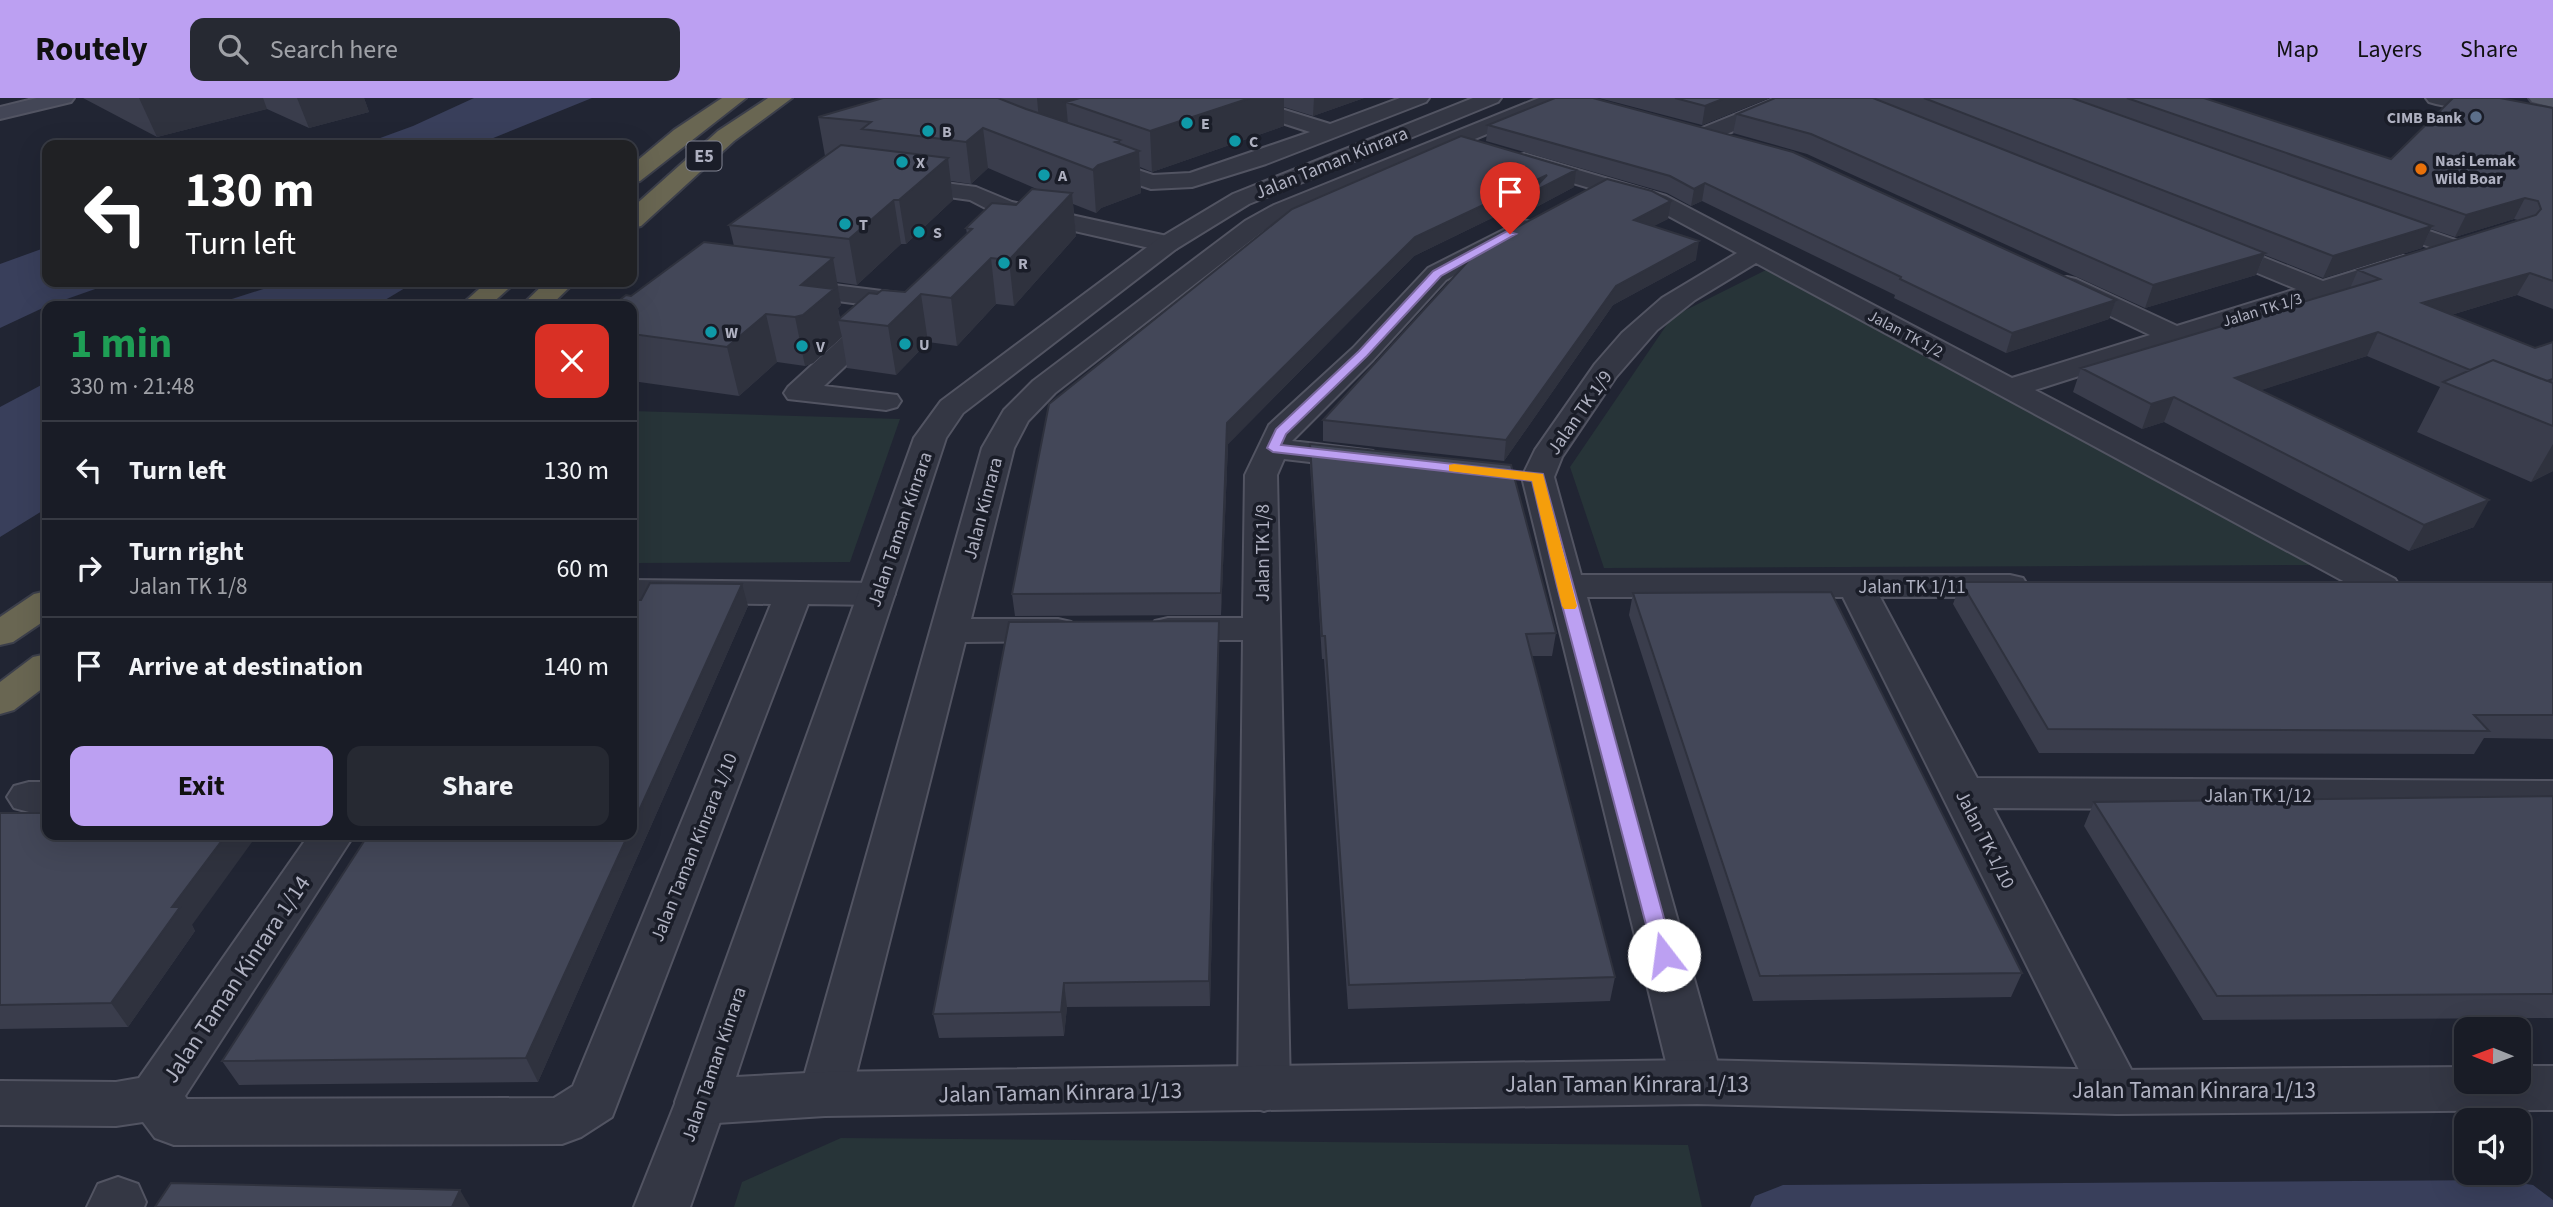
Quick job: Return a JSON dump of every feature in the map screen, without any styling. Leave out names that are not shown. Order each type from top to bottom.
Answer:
[{"type":"highway","name":"E5","points":[[637,172],[682,135],[736,98]]},
{"type":"highway","name":"E5","points":[[637,216],[726,136],[782,98]]},
{"type":"highway","points":[[479,301],[497,287]]},
{"type":"highway","points":[[540,301],[556,287]]},
{"type":"highway","points":[[0,634],[42,605]]},
{"type":"highway","points":[[0,701],[42,671]]},
{"type":"main road","points":[[0,113],[64,98]]},
{"type":"main road","points":[[2539,98],[2553,101]]},
{"type":"street","points":[[1224,98],[1330,131]]},
{"type":"street","name":"Jalan Taman Kinrara","points":[[662,1207],[930,438],[952,407],[1167,244],[1241,199],[1299,173],[1415,113],[1491,98]]},
{"type":"street","points":[[1705,135],[1794,98]]},
{"type":"street","points":[[2436,98],[2553,122]]},
{"type":"street","name":"Jalan Kinrara","points":[[825,1094],[998,448],[1015,417],[1044,387],[1254,226],[1283,210],[1453,141],[1567,99]]},
{"type":"street","points":[[1077,156],[1151,182],[1192,180],[1258,159],[1330,131],[1415,113]]},
{"type":"street","name":"Jalan TK 1/2","points":[[1415,113],[1453,141],[1658,201],[2382,587]]},
{"type":"street","points":[[1680,128],[1743,145]]},
{"type":"street","points":[[1258,159],[1299,173]]},
{"type":"street","points":[[870,180],[976,194],[995,216],[1167,244]]},
{"type":"street","name":"Jalan TK 1/8","points":[[1264,1090],[1261,475],[1280,432],[1363,354],[1437,274],[1602,184]]},
{"type":"street","name":"Jalan TK 1/3","points":[[2010,388],[2467,244],[2350,210]]},
{"type":"street","points":[[2193,238],[2322,290]]},
{"type":"street","name":"Jalan TK 1/9","points":[[1698,1082],[1564,586],[1525,476],[1546,457],[1624,349],[1647,324],[1676,301],[1755,253]]},
{"type":"street","points":[[2041,274],[2176,336]]},
{"type":"street","points":[[756,283],[908,293],[799,393],[886,401]]},
{"type":"street","points":[[1273,448],[1393,461]]},
{"type":"street","name":"Jalan TK 1/11","points":[[1564,586],[2048,586]]},
{"type":"street","name":"Jalan TK 1/10","points":[[1856,586],[2117,1091]]},
{"type":"street","points":[[2307,587],[2421,587]]},
{"type":"street","points":[[637,591],[877,594]]},
{"type":"street","name":"Jalan Taman Kinrara 1/10","points":[[155,1098],[174,1122],[562,1121],[593,1101],[794,593]]},
{"type":"street","points":[[1140,630],[1262,629]]},
{"type":"street","points":[[948,631],[1099,630]]},
{"type":"street","name":"Jalan TK 1/12","points":[[1963,793],[2553,796]]},
{"type":"street","name":"Jalan Taman Kinrara 1/14","points":[[0,1104],[116,1104],[155,1098],[329,840]]},
{"type":"street","name":"Jalan Taman Kinrara 1/13","points":[[701,1101],[825,1094],[1698,1082],[2117,1091],[2553,1088]]},
{"type":"shaded area","points":[[1766,270],[2311,565],[1604,568],[1570,467],[1672,317]]},
{"type":"shaded area","points":[[637,411],[900,419],[850,562],[637,563]]},
{"type":"shaded area","points":[[841,1138],[1688,1145],[1702,1207],[734,1207],[742,1182]]},
{"type":"water","points":[[474,98],[592,98],[488,140],[375,140]]},
{"type":"water","points":[[42,249],[42,287],[101,287],[61,301],[42,301],[42,308],[0,328],[0,264]]},
{"type":"water","points":[[269,287],[407,287],[383,301],[226,301]]},
{"type":"water","points":[[42,385],[42,511],[0,537],[0,407]]},
{"type":"water","points":[[2454,1180],[2454,1185],[2533,1185],[2553,1200],[2553,1207],[1750,1207],[1755,1196],[1783,1185]]},
{"type":"building","points":[[883,98],[998,98],[1120,140],[1115,142],[1139,151],[1098,165],[1093,170],[983,128],[966,142],[862,129],[871,122],[818,117]]},
{"type":"building","points":[[1080,98],[1250,98],[1150,131],[1066,102]]},
{"type":"building","points":[[1555,98],[1593,98],[1793,152],[2116,300],[2012,333],[1705,183],[1694,189],[1670,176],[1488,125]]},
{"type":"building","points":[[1675,98],[1725,98],[1705,106]]},
{"type":"building","points":[[1775,98],[1873,98],[2265,253],[2153,285],[1811,134],[1737,114]]},
{"type":"building","points":[[1924,98],[2072,98],[2432,226],[2333,256]]},
{"type":"building","points":[[2127,98],[2204,98],[2391,159],[2453,98],[2500,98],[2553,108],[2553,281],[2530,273],[2422,303],[2535,348],[2553,342],[2553,379],[2547,381],[2493,360],[2470,370],[2378,332],[2235,378],[2489,500],[2424,525],[2174,397],[2151,404],[2081,368],[2380,279],[2358,270],[2536,215],[2541,209],[2538,201],[2525,198],[2466,215]]},
{"type":"building","points":[[1461,136],[1576,170],[1529,194],[1547,175],[1415,237],[1227,423],[1221,593],[1012,594],[1049,404],[1292,209]]},
{"type":"building","points":[[841,145],[948,158],[849,239],[729,225]]},
{"type":"building","points":[[1607,179],[1652,191],[1671,201],[1634,220],[1699,241],[1616,286],[1506,440],[1323,420],[1482,246]]},
{"type":"building","points":[[1032,189],[1072,193],[1009,260],[991,258],[951,298],[921,294],[888,326],[838,320],[869,293],[877,294],[882,290],[905,292],[972,229],[966,228],[992,203],[1016,205]]},
{"type":"building","points":[[704,242],[833,258],[801,285],[834,289],[803,315],[795,317],[766,314],[727,347],[637,335],[637,301],[618,301],[626,295],[631,296]]},
{"type":"building","points":[[2493,360],[2553,383],[2553,426],[2443,382]]},
{"type":"building","points":[[1310,444],[1511,465],[1556,633],[1526,634],[1615,977],[1349,985]]},
{"type":"building","points":[[1961,582],[2553,582],[2553,715],[2474,715],[2489,731],[2048,729]]},
{"type":"building","points":[[650,583],[742,584],[637,815],[637,600],[641,600]]},
{"type":"building","points":[[1831,592],[2022,973],[1760,976],[1633,593]]},
{"type":"building","points":[[1219,621],[1209,981],[1064,983],[1061,1012],[933,1014],[1009,622]]},
{"type":"building","points":[[2553,796],[2553,994],[2217,996],[2094,802]]},
{"type":"building","points":[[0,813],[42,813],[42,840],[222,840],[172,907],[180,907],[111,1003],[0,1005]]},
{"type":"building","points":[[365,840],[626,840],[526,1058],[222,1061]]},
{"type":"building","points":[[171,1183],[460,1190],[452,1207],[155,1207]]},
{"type":"slow traffic","points":[[1454,468],[1538,477],[1570,606]]},
{"type":"place","name":"CIMB Bank","points":[[2476,117]]},
{"type":"place","name":"E","points":[[1187,123]]},
{"type":"place","name":"B","points":[[928,131]]},
{"type":"place","name":"C","points":[[1235,141]]},
{"type":"place","name":"X","points":[[902,162]]},
{"type":"place","name":"Nasi Lemak Wild Boar","points":[[2421,169]]},
{"type":"place","name":"A","points":[[1044,175]]},
{"type":"place","name":"T","points":[[845,224]]},
{"type":"place","name":"S","points":[[919,232]]},
{"type":"place","name":"R","points":[[1004,263]]},
{"type":"place","name":"W","points":[[711,332]]},
{"type":"place","name":"U","points":[[905,344]]},
{"type":"place","name":"V","points":[[802,346]]},
{"type":"route","points":[[1510,234],[1437,274],[1363,354],[1280,432],[1273,448],[1538,477],[1564,586],[1664,955]]}]
